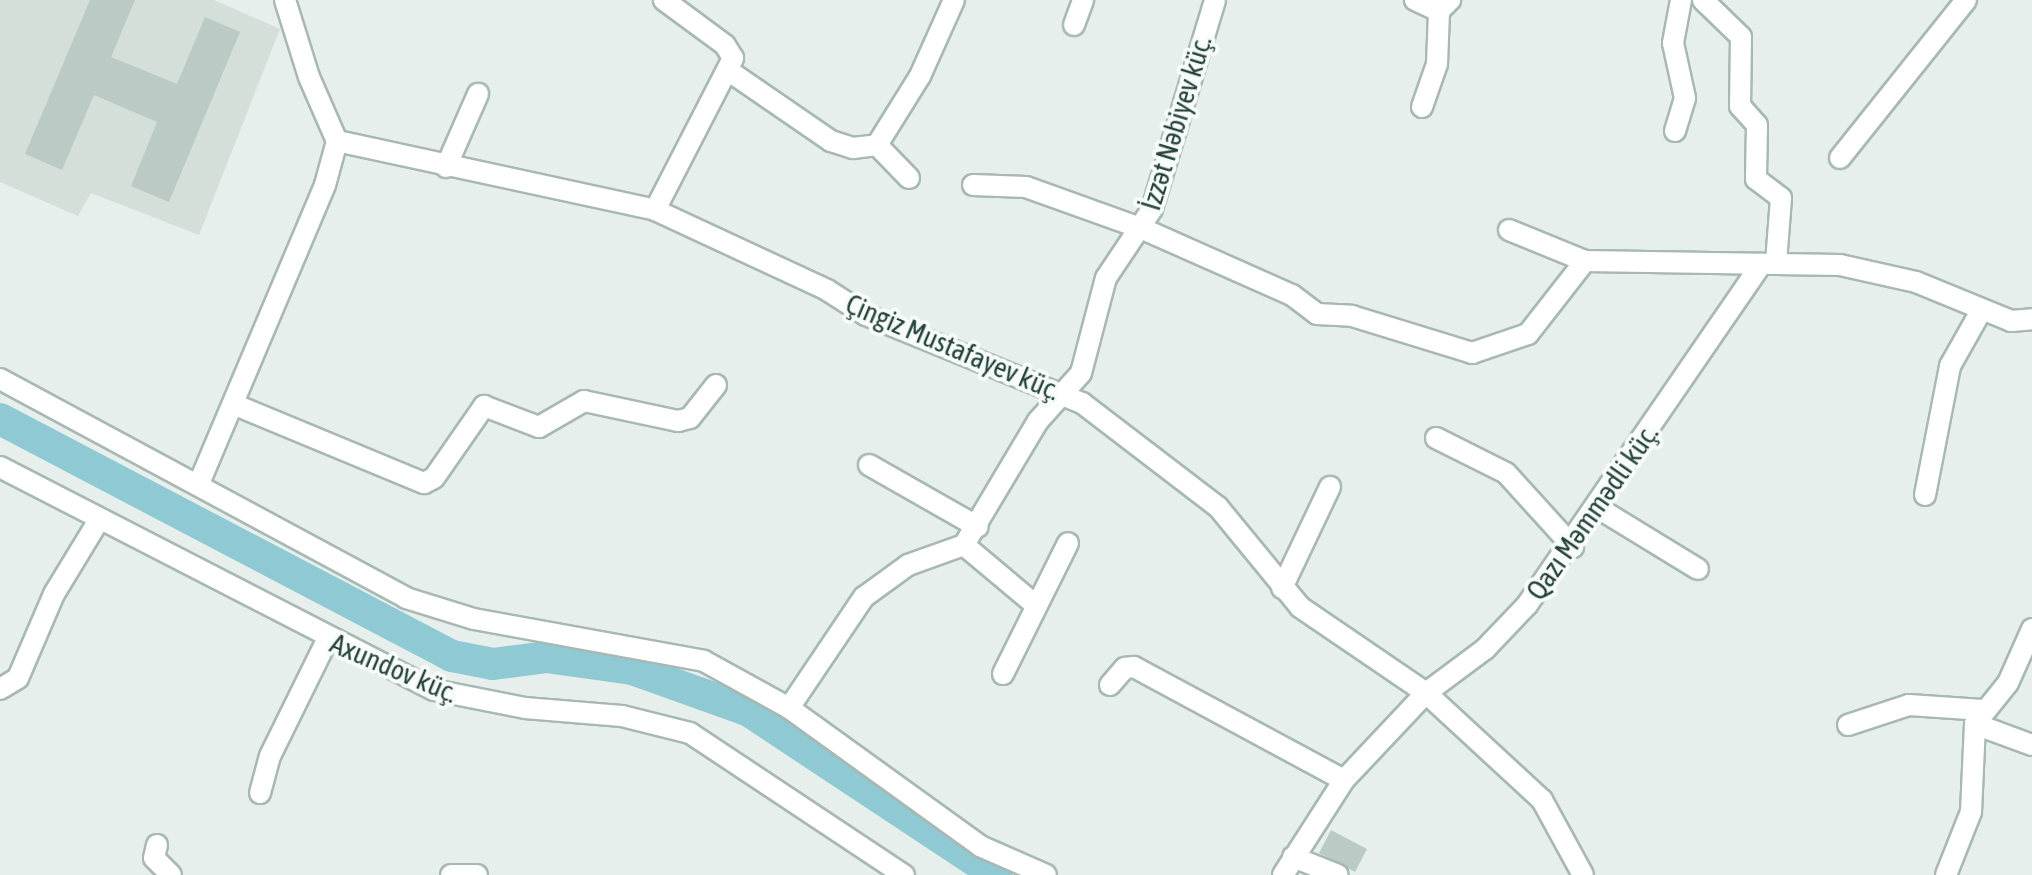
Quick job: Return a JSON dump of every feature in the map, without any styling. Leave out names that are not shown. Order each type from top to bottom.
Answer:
[{"type":"street","points":[[200,481],[325,186],[338,141],[308,77],[286,0]]},
{"type":"street","points":[[655,210],[733,58],[725,44],[664,0]]},
{"type":"street","points":[[877,145],[920,76],[954,0]]},
{"type":"street","points":[[1074,25],[1083,0]]},
{"type":"street","name":"İzzət Nəbiyev küç.","points":[[789,708],[864,596],[908,565],[964,544],[978,527],[1038,421],[1066,395],[1087,356],[1106,278],[1142,229],[1215,0]]},
{"type":"street","points":[[1415,0],[1444,6],[1437,64],[1422,107]]},
{"type":"street","points":[[1676,131],[1685,98],[1673,43],[1681,0]]},
{"type":"street","points":[[1702,0],[1740,37],[1740,106],[1757,125],[1756,179],[1781,198],[1769,263]]},
{"type":"street","points":[[1840,158],[1966,0]]},
{"type":"street","points":[[729,71],[831,141],[853,148],[877,145]]},
{"type":"street","points":[[446,167],[478,94]]},
{"type":"street","name":"Çingiz Mustafayev küç.","points":[[338,141],[655,210],[828,290],[866,315],[1066,395],[1218,507],[1300,607],[1426,693],[1542,800],[1583,875]]},
{"type":"street","points":[[877,145],[910,178]]},
{"type":"street","points":[[972,185],[1026,187],[1142,229],[1292,296],[1317,314],[1352,316],[1472,353],[1528,334],[1585,260]]},
{"type":"street","points":[[1509,230],[1585,260],[1872,269],[2011,321],[2032,319]]},
{"type":"street","name":"Qazı Məmmədli küç.","points":[[1288,866],[1344,780],[1426,693],[1485,649],[1573,546],[1769,263]]},
{"type":"street","points":[[1925,495],[1950,366],[1982,311]]},
{"type":"street","points":[[0,379],[200,481],[406,598],[474,619],[685,656],[789,708],[980,846],[1046,875]]},
{"type":"street","points":[[232,404],[424,483],[434,478],[484,406],[539,428],[584,402],[678,421],[690,418],[716,385]]},
{"type":"street","points":[[1436,438],[1506,474],[1573,546]]},
{"type":"street","points":[[869,466],[978,527]]},
{"type":"street","name":"Axundov küç.","points":[[0,468],[328,640],[434,690],[472,700],[622,716],[690,733],[904,875]]},
{"type":"street","points":[[1282,588],[1330,487]]},
{"type":"street","points":[[1598,508],[1698,569]]},
{"type":"street","points":[[0,690],[18,678],[54,594],[98,520]]},
{"type":"street","points":[[964,544],[1033,603]]},
{"type":"street","points":[[1003,674],[1033,603],[1068,544]]},
{"type":"street","points":[[1946,875],[1971,812],[1979,717],[2008,683],[2032,629]]},
{"type":"street","points":[[260,793],[270,756],[328,640]]},
{"type":"street","points":[[1110,685],[1134,667],[1344,780]]},
{"type":"street","points":[[1848,725],[1909,705],[1979,717],[2032,745]]},
{"type":"street","points":[[157,845],[154,858],[171,875]]},
{"type":"street","points":[[1288,866],[1338,875]]},
{"type":"street","points":[[451,875],[477,875]]},
{"type":"shaded area","points":[[0,0],[214,0],[280,29],[199,235],[91,193],[78,216],[0,182]]},
{"type":"building","points":[[90,0],[135,0],[111,57],[177,84],[205,17],[240,32],[169,202],[131,186],[157,122],[94,95],[62,170],[25,154]]},
{"type":"building","points":[[1331,830],[1367,849],[1355,872],[1319,853]]},
{"type":"waterway","points":[[0,419],[452,656],[493,664],[546,657],[632,669],[749,711],[997,875]]}]
